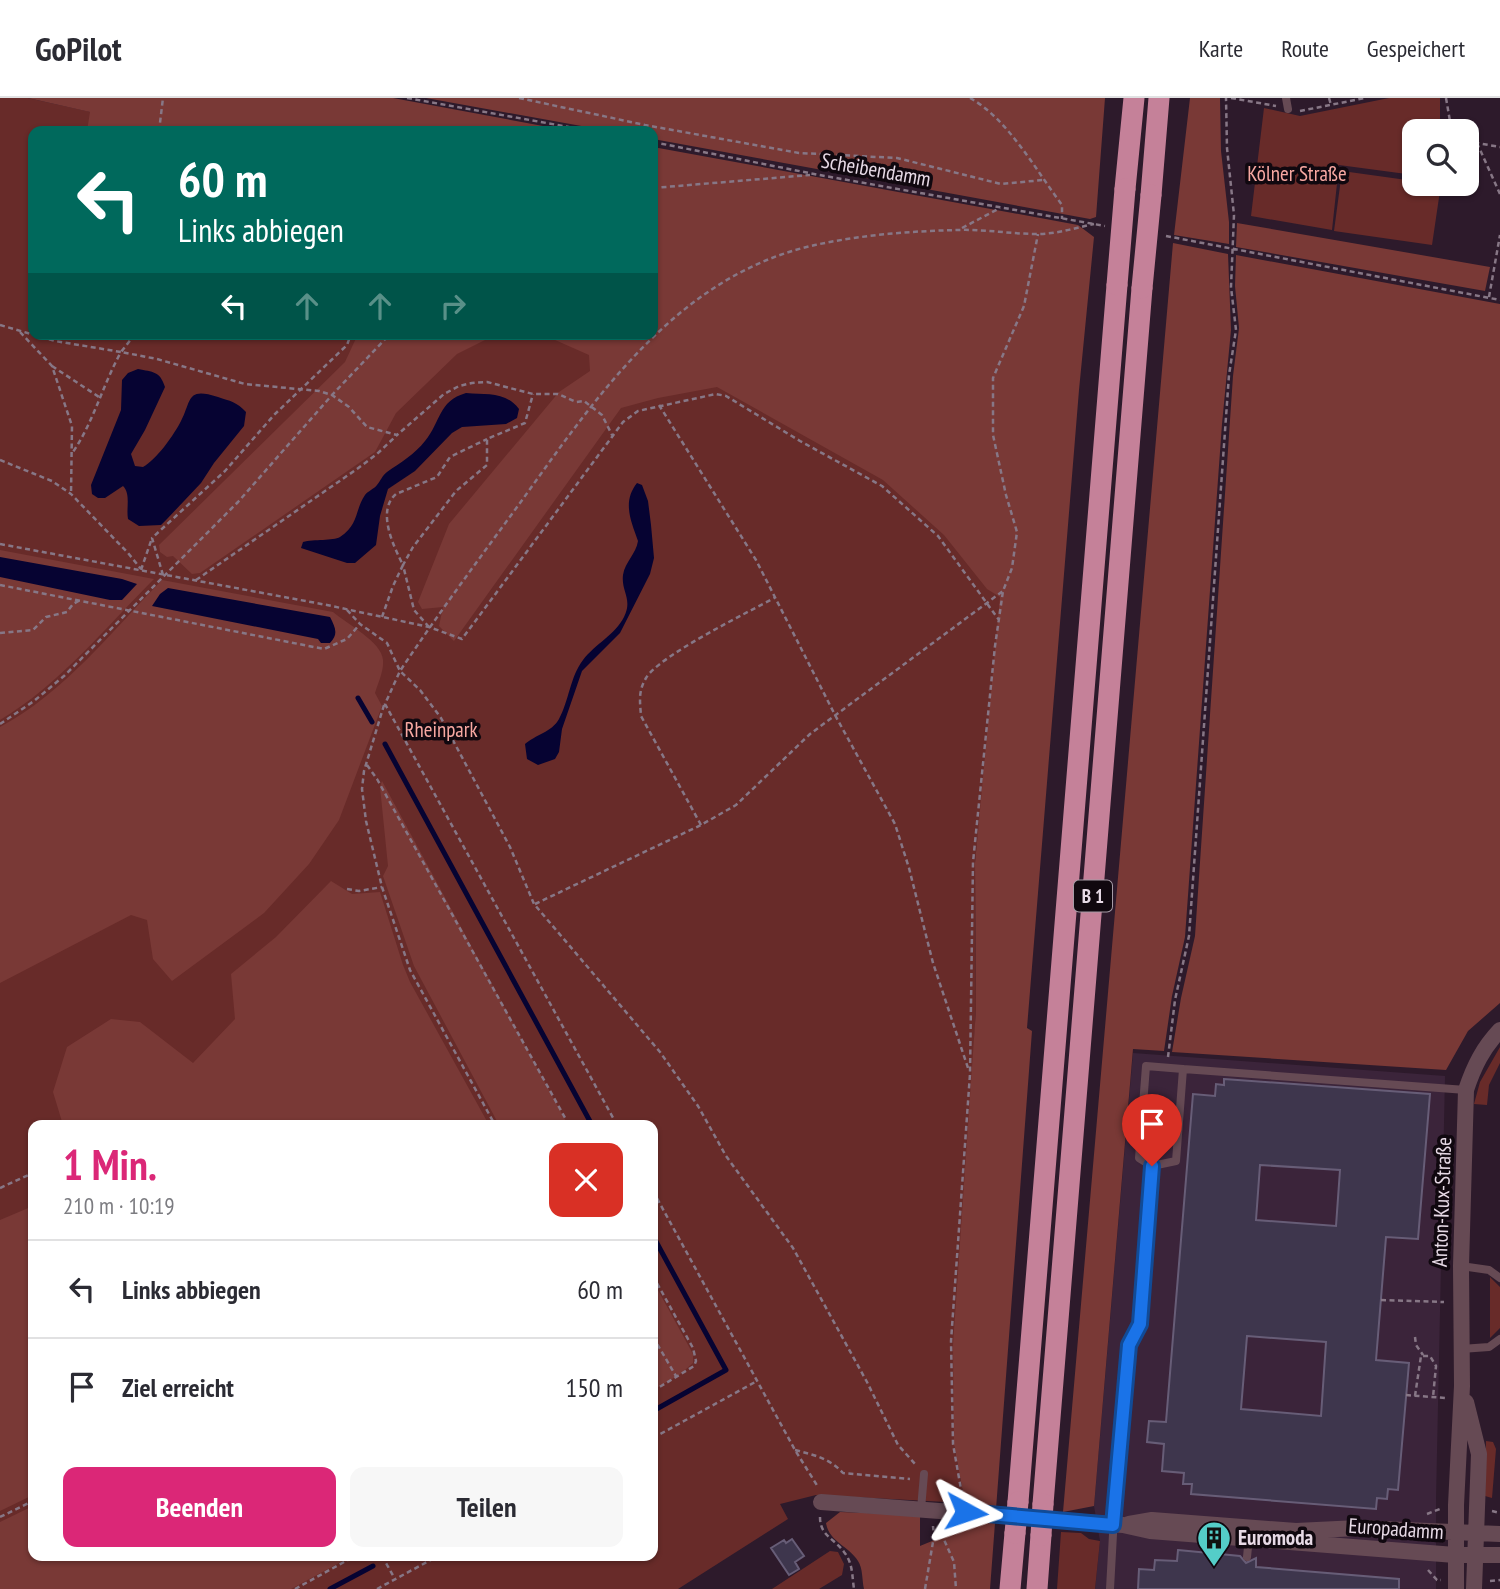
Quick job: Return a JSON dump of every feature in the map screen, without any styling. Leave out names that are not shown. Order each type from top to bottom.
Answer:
[{"type":"highway","name":"B 1","points":[[1010,1589],[1134,98]]},
{"type":"highway","name":"B 1","points":[[1037,1589],[1159,98]]},
{"type":"street","name":"Anton-Kux-Straße","points":[[1456,1589],[1466,1090],[1474,1066],[1486,1045],[1500,1030]]},
{"type":"street","name":"Anton-Kux-Straße","points":[[1462,1392],[1479,1454],[1474,1589]]},
{"type":"street","name":"Europadamm","points":[[821,1502],[1118,1525],[1150,1531],[1249,1533],[1358,1528],[1500,1534]]},
{"type":"street","name":"Europadamm","points":[[1249,1533],[1455,1555],[1500,1555]]},
{"type":"lane","points":[[1286,98],[1289,108]]},
{"type":"lane","points":[[1183,1069],[1176,1161],[1152,1166],[1139,1158],[1146,1066],[1466,1090]]},
{"type":"lane","points":[[1110,1589],[1118,1525],[1129,1345],[1140,1324],[1152,1166]]},
{"type":"lane","points":[[1461,1266],[1489,1269],[1500,1278]]},
{"type":"lane","points":[[1461,1349],[1489,1347],[1500,1339]]},
{"type":"lane","points":[[924,1477],[926,1509]]},
{"type":"lane","points":[[1247,1557],[1249,1533]]},
{"type":"path","points":[[160,126],[163,98]]},
{"type":"path","points":[[407,98],[563,126]]},
{"type":"path","points":[[519,98],[650,126]]},
{"type":"path","points":[[970,98],[986,107],[1043,180],[1062,205],[1062,219]]},
{"type":"path","points":[[1167,1068],[1175,1000],[1189,936],[1229,375],[1236,330],[1231,287],[1234,215],[1227,148],[1226,98]]},
{"type":"path","points":[[1329,98],[1331,105]]},
{"type":"path","points":[[1446,98],[1450,119]]},
{"type":"path","points":[[658,127],[799,153],[897,158],[1002,184],[1043,180]]},
{"type":"path","name":"Scheibendamm","points":[[658,143],[1094,224],[1038,234]]},
{"type":"path","points":[[1479,143],[1500,147]]},
{"type":"path","points":[[1479,147],[1500,194]]},
{"type":"path","points":[[658,188],[814,174]]},
{"type":"path","points":[[959,230],[1000,208]]},
{"type":"path","points":[[658,333],[712,288],[779,255],[816,245],[869,237],[959,230],[1038,234],[1024,306],[993,378],[993,435],[1017,532],[1012,568],[1003,591],[999,620],[972,862],[970,1074],[951,1341],[953,1444],[966,1512]]},
{"type":"path","points":[[1489,298],[1500,234]]},
{"type":"path","points":[[1174,237],[1500,300]]},
{"type":"path","points":[[0,326],[28,334]]},
{"type":"path","points":[[20,332],[52,366],[100,397]]},
{"type":"path","points":[[51,340],[157,359],[245,384],[318,391],[332,395],[349,407],[367,427],[397,435]]},
{"type":"path","points":[[73,452],[86,433],[110,371],[130,340]]},
{"type":"path","points":[[141,570],[152,538],[225,471],[274,415],[348,345],[349,340]]},
{"type":"path","points":[[0,724],[64,676],[238,502],[384,340]]},
{"type":"path","points":[[492,1120],[410,970],[382,887],[363,802],[362,782],[385,704],[400,671],[590,405],[650,340]]},
{"type":"path","points":[[52,366],[72,426],[71,494]]},
{"type":"path","points":[[195,581],[357,469],[444,394],[459,386],[487,382],[533,394],[558,394],[576,402],[584,401],[602,415],[612,435]]},
{"type":"path","points":[[429,628],[414,610],[403,565],[387,521],[391,498],[437,477],[450,457],[525,423],[533,394]]},
{"type":"path","points":[[0,544],[382,617],[462,639],[623,422],[638,411],[659,405],[704,395],[726,396],[882,486],[938,536],[999,620]]},
{"type":"path","points":[[659,405],[756,560],[835,715],[895,824],[933,964],[970,1074]]},
{"type":"path","points":[[382,617],[393,586],[413,547],[456,491],[486,465],[486,439]]},
{"type":"path","points":[[0,460],[52,481],[71,494],[141,570]]},
{"type":"path","points":[[152,538],[163,575]]},
{"type":"path","points":[[0,584],[324,649],[347,639],[360,624]]},
{"type":"path","points":[[534,904],[701,825],[736,805],[810,734],[1003,591]]},
{"type":"path","points":[[701,825],[641,716],[639,695],[646,678],[661,662],[776,597]]},
{"type":"path","points":[[0,633],[33,629],[46,617],[67,612],[73,604],[82,600]]},
{"type":"path","points":[[347,610],[360,624],[387,643],[400,671],[421,690],[441,718],[510,847],[534,904],[660,1052],[698,1106],[726,1156],[793,1248],[867,1382],[898,1445],[924,1477]]},
{"type":"path","points":[[385,704],[614,1120]]},
{"type":"path","points":[[366,763],[566,1120]]},
{"type":"path","points":[[347,889],[359,891],[382,887]]},
{"type":"path","points":[[0,1188],[28,1175]]},
{"type":"path","points":[[658,1200],[795,1450],[821,1492],[820,1527],[824,1535],[843,1550],[851,1564],[852,1589]]},
{"type":"path","points":[[658,1285],[695,1354],[696,1361],[694,1366],[658,1388]]},
{"type":"path","points":[[1381,1300],[1461,1303]]},
{"type":"path","points":[[1415,1337],[1416,1345],[1423,1355],[1430,1356],[1436,1366],[1433,1397]]},
{"type":"path","points":[[658,1346],[677,1378]]},
{"type":"path","points":[[1415,1396],[1418,1362],[1423,1355]]},
{"type":"path","points":[[658,1435],[757,1381]]},
{"type":"path","points":[[1406,1395],[1433,1397],[1462,1392]]},
{"type":"path","points":[[795,1450],[833,1462],[843,1473],[924,1477]]},
{"type":"path","points":[[0,1517],[28,1503]]},
{"type":"path","points":[[925,1589],[934,1536],[926,1509]]},
{"type":"path","points":[[941,1533],[954,1562],[956,1589]]},
{"type":"path","points":[[295,1589],[346,1561]]},
{"type":"path","points":[[385,1561],[395,1579]]},
{"type":"path","points":[[377,1589],[429,1561]]},
{"type":"path","points":[[1494,1582],[1500,1585]]},
{"type":"shaded area","points":[[28,98],[393,98],[543,126],[88,126],[90,112]]},
{"type":"shaded area","points":[[426,98],[1105,98],[1096,217],[1090,219],[658,140],[658,126],[581,126]]},
{"type":"shaded area","points":[[1190,98],[1220,98],[1221,151],[1229,244],[1174,235]]},
{"type":"shaded area","points":[[658,148],[1078,225],[1094,237],[1027,1028],[1032,1031],[996,1509],[971,1508],[965,1503],[954,1445],[953,1345],[976,1009],[975,863],[1000,597],[987,589],[944,535],[883,480],[717,387],[621,408],[454,641],[439,626],[443,607],[422,609],[418,602],[449,524],[559,392],[590,371],[589,355],[555,340],[658,340]]},
{"type":"shaded area","points":[[1237,223],[1490,267],[1485,291],[1236,247]]},
{"type":"shaded area","points":[[1173,243],[1228,254],[1231,330],[1185,937],[1164,1051],[1133,1049],[1094,1506],[1063,1512]]},
{"type":"shaded area","points":[[1236,255],[1500,304],[1500,1003],[1468,1031],[1446,1070],[1172,1052],[1195,936],[1233,376],[1239,328],[1235,286]]},
{"type":"shaded area","points":[[355,340],[485,340],[457,354],[396,413],[375,452],[200,573],[192,574],[173,556],[167,557],[160,552],[159,545],[345,362]]},
{"type":"shaded area","points":[[138,369],[158,375],[165,387],[131,454],[135,466],[143,467],[159,453],[174,433],[195,395],[208,394],[226,400],[246,412],[244,426],[201,483],[161,525],[139,526],[128,519],[128,497],[123,486],[105,498],[92,494],[91,485],[121,410],[122,380],[128,373]]},
{"type":"shaded area","points":[[466,393],[495,395],[508,399],[519,409],[517,418],[506,424],[462,427],[452,433],[415,471],[388,489],[380,516],[376,545],[355,563],[347,563],[301,548],[303,542],[337,538],[346,532],[354,522],[365,495],[387,472],[421,446],[450,401]]},
{"type":"shaded area","points":[[637,483],[642,485],[648,501],[654,558],[650,574],[620,633],[582,671],[562,729],[559,752],[555,759],[538,765],[527,759],[525,744],[556,723],[579,667],[624,617],[627,600],[623,575],[638,541],[629,504],[632,490]]},
{"type":"shaded area","points":[[0,550],[154,579],[62,673],[0,720]]},
{"type":"shaded area","points":[[0,557],[137,584],[122,600],[110,600],[0,577]]},
{"type":"shaded area","points":[[162,580],[333,612],[377,647],[383,664],[375,693],[382,706],[339,820],[309,864],[264,913],[172,981],[153,959],[147,920],[131,915],[0,983],[0,727],[45,697],[66,679]]},
{"type":"shaded area","points":[[168,588],[330,617],[335,627],[335,637],[330,643],[321,643],[318,639],[152,606]]},
{"type":"shaded area","points":[[382,781],[565,1120],[496,1120],[414,966],[383,876],[388,866],[380,787]]},
{"type":"shaded area","points":[[331,881],[352,894],[380,892],[410,982],[486,1120],[61,1120],[53,1092],[67,1047],[111,1019],[140,1022],[193,1063],[235,1019],[231,974],[276,937]]},
{"type":"shaded area","points":[[1133,1053],[1445,1076],[1436,1589],[1095,1589],[1100,1541],[1094,1506]]},
{"type":"shaded area","points":[[28,1208],[28,1497],[0,1511],[0,1220]]},
{"type":"shaded area","points":[[658,1290],[693,1354],[693,1363],[658,1387]]},
{"type":"shaded area","points":[[28,1508],[28,1561],[343,1561],[291,1589],[0,1589],[0,1522]]},
{"type":"shaded area","points":[[840,1512],[920,1515],[920,1546],[980,1521],[995,1523],[990,1589],[864,1589],[860,1564],[850,1551],[831,1535],[826,1523]]},
{"type":"green space","name":"Rheinpark","points":[[0,98],[28,98],[176,126],[28,126],[28,340],[658,340],[658,333],[1039,271],[975,863],[976,1009],[954,1445],[965,1503],[816,1495],[780,1504],[788,1519],[678,1589],[0,1589]]},
{"type":"green space","name":"Kölner Straße","points":[[1389,98],[1440,98],[1440,119],[1402,119],[1402,173],[1339,165],[1332,230],[1251,216],[1264,108],[1300,116]]},
{"type":"green space","name":"Kölner Straße","points":[[1342,171],[1402,179],[1402,196],[1439,196],[1432,245],[1334,231]]},
{"type":"green space","points":[[1500,1047],[1500,1063],[1489,1085],[1487,1105],[1474,1104],[1480,1082]]},
{"type":"green space","points":[[1490,1277],[1500,1287],[1500,1328],[1490,1338]]},
{"type":"green space","points":[[1486,1441],[1493,1442],[1496,1449],[1492,1498],[1485,1496]]},
{"type":"green space","points":[[1061,1532],[1081,1533],[1089,1539],[1100,1541],[1095,1589],[1057,1589]]},
{"type":"green space","points":[[830,1551],[838,1552],[844,1564],[842,1575],[819,1589],[772,1589]]},
{"type":"building","points":[[1224,1079],[1430,1094],[1418,1239],[1386,1237],[1376,1360],[1409,1363],[1398,1490],[1388,1489],[1387,1499],[1377,1498],[1376,1509],[1191,1494],[1192,1484],[1183,1484],[1184,1473],[1162,1471],[1164,1444],[1147,1442],[1149,1421],[1166,1422],[1193,1094],[1215,1096],[1216,1084],[1224,1085]],"holes":[[[1260,1165],[1340,1170],[1336,1226],[1256,1220]],[[1247,1336],[1326,1342],[1321,1416],[1241,1409]]]},
{"type":"building","points":[[792,1539],[804,1556],[795,1562],[799,1569],[789,1575],[771,1548],[784,1540],[786,1543]]},
{"type":"building","name":"Euromoda","points":[[1178,1550],[1240,1556],[1246,1563],[1256,1558],[1256,1567],[1399,1579],[1399,1589],[1138,1589],[1139,1569],[1154,1570],[1155,1560],[1177,1561]]},
{"type":"waterway","points":[[358,698],[372,722]]},
{"type":"waterway","points":[[385,744],[589,1120]]},
{"type":"waterway","points":[[658,1245],[726,1370],[658,1408]]},
{"type":"waterway","points":[[330,1589],[373,1566]]},
{"type":"place","name":"Euromoda","points":[[1214,1568]]},
{"type":"route","points":[[966,1512],[1113,1525],[1129,1345],[1140,1324],[1152,1166]]}]
